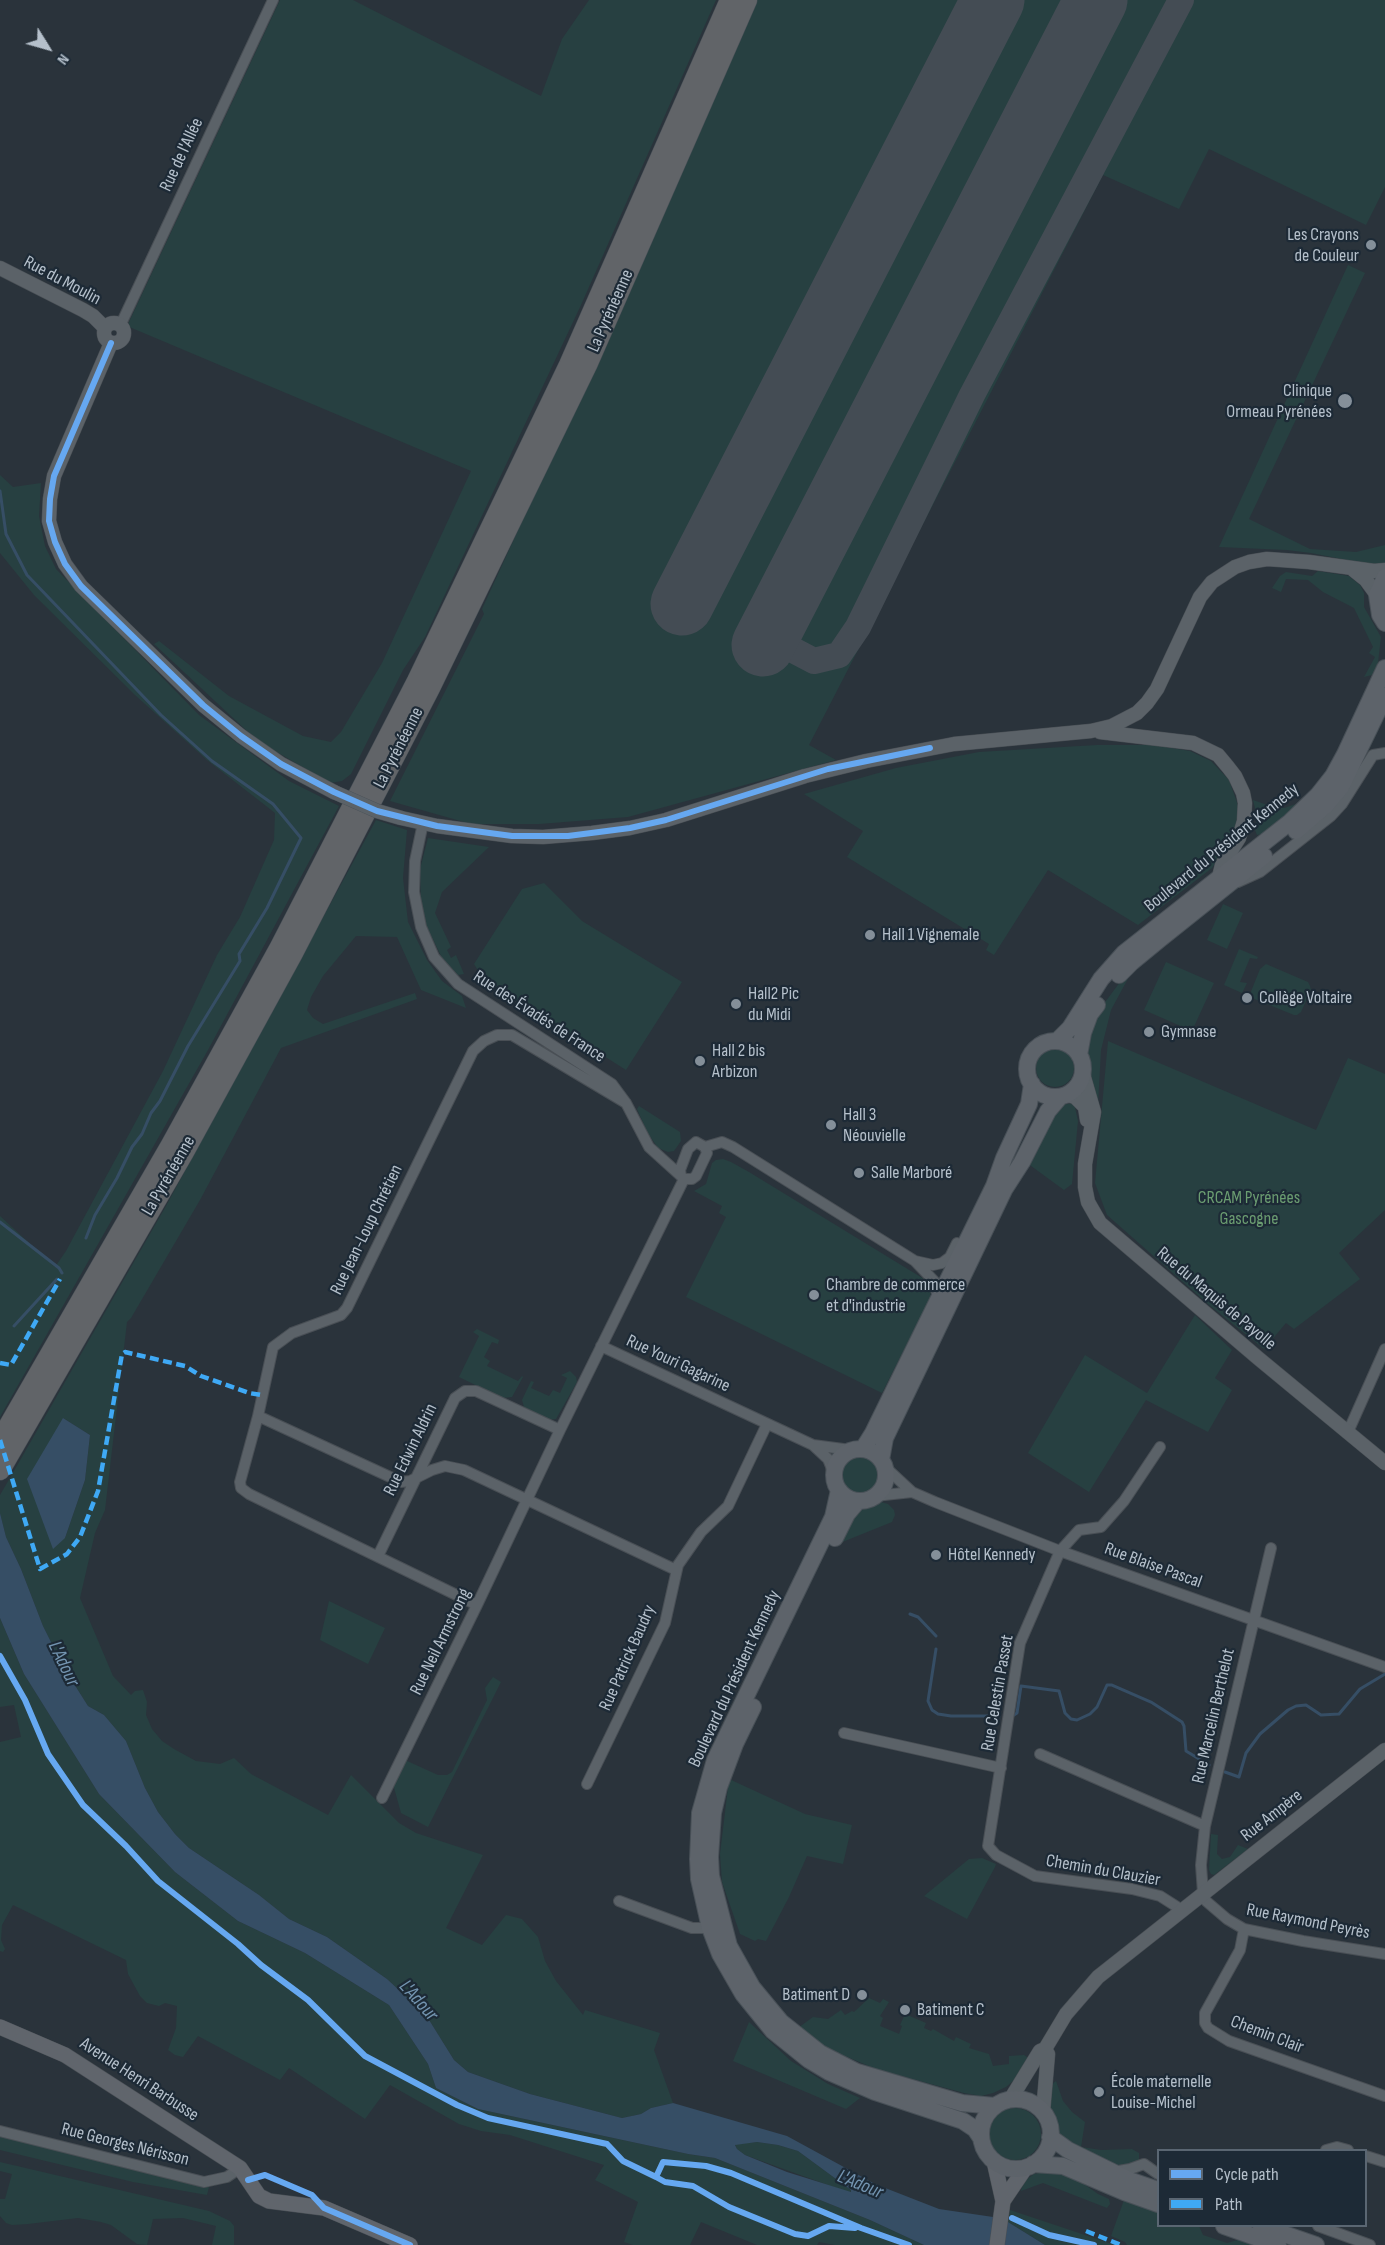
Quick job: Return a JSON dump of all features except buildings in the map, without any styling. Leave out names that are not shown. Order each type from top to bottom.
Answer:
[{"type":"highway","name":"La Pyrénéenne","points":[[0,1470],[9,1435],[274,957],[417,681],[569,365],[730,0]]},
{"type":"highway","name":"La Pyrénéenne","points":[[9,1435],[184,1152],[281,974],[430,688],[587,365],[747,0]]},
{"type":"main road","points":[[1385,578],[1377,595],[1380,615],[1385,623]]},
{"type":"main road","name":"Boulevard du Président Kennedy","points":[[1080,1054],[1083,1033],[1090,1014],[1110,985],[1132,962],[1318,795],[1333,776],[1345,754],[1385,668]]},
{"type":"main road","name":"Boulevard du Président Kennedy","points":[[1057,1041],[1070,1028],[1101,979],[1124,953],[1301,828],[1334,798],[1350,771],[1385,696]]},
{"type":"main road","points":[[1057,1041],[1074,1048],[1080,1054],[1083,1074],[1076,1088],[1063,1096],[1048,1111],[1022,1162],[1004,1190],[885,1438],[883,1463],[885,1482],[866,1498],[844,1496],[837,1482],[836,1466],[842,1456],[857,1449],[873,1433],[982,1212],[1029,1104],[1032,1084],[1028,1070],[1033,1052],[1040,1046],[1057,1041]]},
{"type":"main road","points":[[1032,1084],[1039,1092],[1047,1096],[1063,1096]]},
{"type":"main road","points":[[857,1449],[870,1451],[883,1463]]},
{"type":"main road","name":"Boulevard du Président Kennedy","points":[[837,1482],[833,1517],[725,1737],[707,1785],[700,1813],[699,1880],[710,1928],[720,1954],[743,1994],[773,2031],[809,2060],[851,2083],[963,2121],[975,2129],[981,2138]]},
{"type":"main road","name":"Boulevard du Président Kennedy","points":[[866,1498],[840,1527],[725,1769],[713,1813],[710,1836],[711,1876],[729,1946],[752,1987],[781,2022],[820,2053],[857,2072],[962,2103],[994,2106]]},
{"type":"main road","name":"Avenue Henri Barbusse","points":[[0,2027],[65,2055],[244,2174],[259,2196],[270,2201],[324,2208],[410,2245]]},
{"type":"main road","points":[[1003,2203],[1029,2166],[1042,2157],[1048,2148],[1050,2137],[1050,2128],[1043,2112],[1028,2101],[1010,2100],[994,2106],[986,2115],[982,2126],[983,2147],[994,2161],[1003,2167],[1014,2169],[1029,2166],[1063,2166],[1157,2204]]},
{"type":"main road","points":[[1050,2137],[1068,2150],[1129,2180],[1157,2190]]},
{"type":"main road","points":[[994,2161],[1003,2203],[997,2245]]},
{"type":"main road","points":[[1230,2227],[1282,2235]]},
{"type":"main road","points":[[1263,2227],[1316,2245]]},
{"type":"street","name":"Rue de l'Allée","points":[[121,324],[273,0]]},
{"type":"street","name":"Rue du Moulin","points":[[0,268],[83,310],[105,328]]},
{"type":"street","points":[[114,322],[121,324],[125,332],[123,339],[118,343],[111,343],[104,335],[105,328],[114,322]]},
{"type":"street","points":[[111,343],[54,476],[50,499],[50,521],[55,542],[65,564],[81,586],[203,705],[241,736],[281,764],[334,792],[377,811],[423,823],[477,833],[543,837],[592,834],[666,820],[813,774],[866,761],[954,744],[1091,732],[1174,739],[1193,743],[1218,755],[1235,776],[1245,802],[1244,821],[1239,838],[1222,865],[1224,881],[1247,880],[1331,816],[1342,804],[1373,755],[1385,753]]},
{"type":"street","points":[[1091,732],[1112,726],[1137,713],[1147,703],[1157,689],[1200,597],[1222,574],[1249,562],[1267,559],[1310,562],[1374,571],[1385,570]]},
{"type":"street","points":[[1349,567],[1366,580],[1377,595]]},
{"type":"street","name":"Rue des Évadés de France","points":[[423,823],[415,861],[414,892],[421,927],[434,957],[458,984],[612,1084],[626,1103],[649,1147],[683,1178]]},
{"type":"street","name":"Rue Jean-Loup Chrétien","points":[[378,1556],[249,1494],[241,1488],[240,1482],[258,1416],[273,1347],[292,1333],[341,1316],[347,1308],[472,1051],[484,1041],[497,1035],[512,1035],[626,1103]]},
{"type":"street","name":"Rue du Maquis de Payolle","points":[[1083,1074],[1094,1106],[1085,1187],[1088,1202],[1100,1223],[1385,1463]]},
{"type":"street","name":"Rue du Maquis de Payolle","points":[[1063,1096],[1076,1097],[1085,1107],[1090,1131]]},
{"type":"street","points":[[705,1147],[707,1154],[696,1176],[692,1179],[683,1178],[680,1170],[686,1153],[696,1142],[705,1147],[723,1142],[915,1262],[934,1281],[938,1299]]},
{"type":"street","points":[[662,1158],[686,1153]]},
{"type":"street","name":"Rue Youri Gagarine","points":[[683,1178],[601,1346],[813,1445],[828,1459],[837,1482]]},
{"type":"street","points":[[915,1262],[933,1265],[946,1261],[969,1220],[982,1212]]},
{"type":"street","name":"Rue Neil Armstrong","points":[[382,1798],[601,1346]]},
{"type":"street","points":[[1348,1432],[1385,1349]]},
{"type":"street","name":"Rue Edwin Aldrin","points":[[378,1556],[455,1398],[465,1391],[476,1390],[560,1430]]},
{"type":"street","points":[[258,1416],[401,1482],[416,1479],[445,1466],[455,1467],[676,1570]]},
{"type":"street","name":"Rue Patrick Baudry","points":[[587,1784],[665,1623],[674,1590],[676,1570],[701,1532],[728,1506],[767,1424]]},
{"type":"street","name":"Rue Youri Gagarine","points":[[813,1445],[857,1449]]},
{"type":"street","points":[[1060,1551],[1079,1530],[1101,1527],[1124,1501],[1160,1447]]},
{"type":"street","name":"Rue Blaise Pascal","points":[[883,1463],[912,1492],[1060,1551],[1385,1668]]},
{"type":"street","name":"Rue Blaise Pascal","points":[[866,1498],[912,1492]]},
{"type":"street","name":"Rue Marcelin Berthelot","points":[[1203,1893],[1201,1865],[1205,1826],[1271,1548]]},
{"type":"street","name":"Rue Celestin Passet","points":[[988,1846],[1020,1643],[1060,1551]]},
{"type":"street","points":[[378,1556],[477,1605]]},
{"type":"street","points":[[844,1733],[1001,1768]]},
{"type":"street","name":"Rue Ampère","points":[[1010,2100],[1066,2014],[1098,1977],[1385,1750]]},
{"type":"street","points":[[1040,1755],[1205,1826]]},
{"type":"street","name":"Chemin du Clauzier","points":[[988,1846],[996,1855],[1035,1876],[1132,1889],[1160,1896],[1182,1910]]},
{"type":"street","name":"Rue Raymond Peyrès","points":[[1203,1893],[1206,1900],[1227,1919],[1244,1929],[1385,1954]]},
{"type":"street","points":[[619,1901],[692,1928],[710,1928]]},
{"type":"street","name":"Chemin Clair","points":[[1244,1929],[1240,1950],[1205,2013],[1204,2023],[1208,2028],[1229,2041],[1385,2096]]},
{"type":"street","points":[[1043,2112],[1048,2054],[1045,2049]]},
{"type":"street","name":"Rue Georges Nérisson","points":[[0,2132],[204,2182],[214,2182],[244,2174]]},
{"type":"street","points":[[1367,2157],[1385,2162]]},
{"type":"street","points":[[1113,2172],[1144,2164],[1157,2173]]},
{"type":"street","points":[[1321,2227],[1370,2245]]},
{"type":"green space","points":[[280,0],[353,0],[541,96],[562,39],[589,0],[716,0],[581,305],[425,637],[403,670],[351,774],[342,781],[330,783],[270,748],[247,731],[154,644],[159,641],[229,696],[303,736],[331,742],[341,732],[382,663],[471,471],[127,326]]},
{"type":"green space","points":[[757,0],[1385,0],[1385,187],[1366,225],[1209,149],[1179,209],[1103,175],[809,745],[836,760],[628,817],[539,824],[471,824],[390,801],[484,614],[482,609],[649,244]]},
{"type":"green space","points":[[1348,265],[1365,273],[1249,519],[1310,549],[1356,552],[1385,545],[1385,563],[1379,566],[1287,550],[1219,547]]},
{"type":"green space","points":[[0,475],[13,487],[41,483],[39,516],[45,546],[56,569],[199,715],[289,781],[339,806],[208,1050],[0,1417],[0,1216],[55,1267],[66,1251],[163,1071],[217,955],[240,917],[274,840],[275,813],[207,760],[135,695],[34,595],[0,553]]},
{"type":"green space","points":[[1318,571],[1349,576],[1360,585],[1364,593],[1364,607],[1381,637],[1378,663],[1372,675],[1364,677],[1375,657],[1369,653],[1373,647],[1354,608],[1323,592],[1308,580],[1286,579],[1281,592],[1272,588],[1280,576],[1286,572],[1312,576]]},
{"type":"green space","points":[[1097,745],[1154,745],[1190,751],[1211,761],[1229,780],[1239,808],[1233,838],[1212,868],[1138,925],[1048,870],[994,955],[986,950],[989,944],[847,857],[863,831],[804,794],[896,768],[979,752]]},
{"type":"green space","points":[[1253,800],[1273,807],[1284,808],[1296,804],[1296,807],[1262,834],[1257,835],[1255,830],[1257,816]]},
{"type":"green space","points":[[376,820],[407,830],[403,878],[408,922],[427,960],[442,981],[462,996],[466,1008],[421,990],[397,937],[356,936],[323,976],[311,997],[307,1010],[313,1018],[323,1024],[415,993],[417,999],[281,1048],[200,1200],[127,1322],[105,1510],[95,1533],[80,1598],[113,1676],[131,1695],[135,1691],[143,1690],[147,1702],[146,1715],[152,1729],[162,1741],[174,1749],[196,1761],[220,1764],[234,1758],[251,1774],[328,1815],[351,1775],[399,1823],[416,1833],[483,1855],[446,1928],[482,1945],[506,1915],[522,1919],[538,1937],[545,1961],[556,1981],[583,2015],[585,2010],[660,2033],[654,2050],[673,2103],[622,2118],[530,2094],[468,2072],[454,2060],[426,2015],[387,1979],[327,1937],[289,1919],[259,1895],[189,1848],[175,1834],[158,1812],[145,1788],[126,1741],[104,1715],[88,1706],[64,1668],[43,1626],[6,1537],[0,1513],[0,1495],[166,1206]],"holes":[[[63,1418],[90,1435],[85,1480],[65,1538]]]},
{"type":"green space","points":[[428,838],[489,847],[442,892],[435,913],[451,947],[447,950],[451,958],[456,955],[464,974],[458,975],[442,958],[426,925],[421,901],[420,869]]},
{"type":"green space","points":[[544,883],[582,921],[682,982],[626,1070],[484,980],[474,964],[522,889]]},
{"type":"green space","points":[[1223,904],[1243,913],[1227,949],[1207,940]]},
{"type":"green space","points":[[1239,949],[1258,957],[1257,959],[1250,958],[1240,982],[1247,983],[1242,993],[1224,985]]},
{"type":"green space","points":[[1166,962],[1214,983],[1192,1031],[1144,1010]]},
{"type":"green space","points":[[1266,964],[1308,982],[1311,990],[1301,1012],[1297,1015],[1252,998],[1250,994],[1260,969]]},
{"type":"green space","points":[[1129,970],[1131,973],[1111,1010],[1101,1050],[1098,1105],[1090,1079],[1085,1047],[1094,1017]]},
{"type":"green space","name":"CRCAM Pyrénées Gascogne","points":[[1108,1041],[1316,1130],[1348,1058],[1385,1074],[1385,1210],[1339,1253],[1360,1279],[1294,1329],[1286,1323],[1264,1349],[1208,1304],[1107,1215],[1095,1183]]},
{"type":"green space","points":[[1055,1049],[1069,1054],[1074,1068],[1069,1082],[1055,1087],[1041,1082],[1036,1068],[1041,1054]]},
{"type":"green space","points":[[1074,1103],[1078,1121],[1072,1184],[1064,1190],[1027,1163],[1061,1105]]},
{"type":"green space","points":[[639,1106],[680,1132],[681,1141],[674,1151],[668,1152],[658,1148],[647,1132],[637,1109]]},
{"type":"green space","points":[[723,1159],[749,1172],[924,1279],[931,1288],[930,1299],[882,1393],[686,1297],[726,1217],[719,1213],[722,1206],[694,1191],[706,1184],[712,1163]]},
{"type":"green space","points":[[1195,1315],[1232,1350],[1215,1378],[1232,1390],[1208,1432],[1146,1400],[1089,1492],[1028,1453],[1085,1355],[1147,1393]]},
{"type":"green space","points":[[477,1329],[499,1340],[498,1344],[492,1342],[484,1357],[490,1361],[487,1366],[518,1381],[523,1377],[512,1397],[502,1398],[459,1377],[479,1336],[473,1332]]},
{"type":"green space","points":[[570,1371],[576,1377],[577,1382],[556,1419],[548,1420],[524,1407],[522,1400],[531,1381],[534,1382],[531,1388],[549,1396],[553,1390],[560,1393],[567,1378],[561,1375]]},
{"type":"green space","points":[[860,1456],[874,1461],[879,1475],[874,1489],[860,1494],[846,1489],[841,1475],[846,1461]]},
{"type":"green space","points":[[878,1501],[888,1504],[894,1510],[895,1515],[892,1522],[840,1543],[855,1514]]},
{"type":"green space","points":[[329,1601],[385,1628],[368,1664],[320,1640]]},
{"type":"green space","points":[[0,1618],[24,1674],[99,1794],[175,1872],[238,1921],[305,1953],[389,2005],[428,2064],[436,2088],[478,2109],[715,2158],[870,2220],[924,2245],[835,2245],[819,2242],[817,2245],[757,2245],[701,2222],[690,2245],[633,2245],[624,2242],[638,2202],[595,2180],[604,2165],[510,2135],[481,2131],[459,2124],[390,2085],[365,2119],[289,2068],[280,2080],[198,2036],[183,2057],[175,2055],[168,2050],[176,2028],[177,2006],[147,2003],[140,1996],[128,1974],[126,1960],[13,1905],[2,1925],[1,1940],[5,1949],[3,1952],[0,1951],[0,1742],[21,1737],[14,1705],[0,1707]]},
{"type":"green space","points":[[493,1677],[501,1682],[428,1827],[401,1813],[393,1784],[405,1760],[438,1775],[447,1775],[452,1772],[487,1700],[485,1688]]},
{"type":"green space","points":[[729,1779],[805,1814],[852,1825],[843,1864],[807,1856],[766,1941],[758,1939],[755,1941],[740,1934],[722,1882],[720,1854]]},
{"type":"green space","points":[[1211,1834],[1218,1835],[1217,1854],[1222,1859],[1230,1857],[1238,1845],[1248,1849],[1214,1875],[1209,1870]]},
{"type":"green space","points":[[982,1858],[996,1864],[967,1919],[924,1896],[969,1859]]},
{"type":"green space","points":[[869,1998],[880,2003],[883,1999],[889,2002],[880,2016],[883,2018],[880,2026],[899,2034],[905,2014],[926,2023],[924,2028],[931,2031],[933,2029],[954,2041],[956,2037],[971,2044],[969,2048],[989,2054],[993,2066],[1009,2064],[1009,2056],[1024,2055],[1030,2059],[1019,2076],[1006,2087],[981,2096],[876,2069],[840,2054],[798,2028],[813,2017],[828,2019],[841,2010],[845,2015],[854,2012]]},
{"type":"green space","points":[[749,2022],[791,2061],[828,2084],[860,2098],[846,2109],[733,2061]]},
{"type":"green space","points":[[1056,2081],[1063,2101],[1085,2122],[1081,2147],[1101,2150],[1132,2149],[1139,2153],[1139,2162],[1116,2169],[1060,2137],[1047,2099],[1048,2087]]},
{"type":"green space","points":[[1015,2108],[1025,2110],[1033,2116],[1039,2124],[1041,2134],[1039,2144],[1033,2152],[1025,2158],[1015,2160],[1005,2158],[997,2152],[991,2144],[989,2134],[991,2124],[997,2116],[1005,2110]]},
{"type":"green space","points":[[0,2136],[209,2187],[207,2195],[133,2182],[0,2150]]},
{"type":"green space","points":[[757,2142],[798,2151],[851,2190],[850,2193],[745,2155],[737,2149],[735,2144]]},
{"type":"green space","points":[[0,2162],[209,2211],[230,2221],[234,2226],[234,2245],[212,2245],[216,2226],[183,2218],[153,2219],[147,2245],[137,2244],[111,2225],[78,2218],[28,2224],[6,2223],[0,2216],[0,2199],[5,2199],[12,2174],[0,2171]]},
{"type":"green space","points":[[1048,2171],[1064,2173],[1077,2179],[1109,2199],[1110,2204],[1107,2208],[1043,2183],[1021,2191],[1023,2182],[1034,2174]]},
{"type":"green space","points":[[1124,2200],[1157,2212],[1157,2227],[1199,2227],[1203,2235],[1227,2243],[1241,2239],[1257,2245],[1127,2245],[1111,2236]]},
{"type":"green space","points":[[1010,2210],[1115,2245],[1045,2245],[1008,2222]]},
{"type":"water","points":[[63,1418],[90,1435],[85,1480],[65,1538],[53,1549],[27,1479]]},
{"type":"water","name":"L'Adour","points":[[0,1513],[6,1537],[43,1626],[64,1668],[88,1706],[104,1715],[126,1741],[145,1788],[158,1812],[175,1834],[189,1848],[259,1895],[289,1919],[327,1937],[387,1979],[426,2015],[454,2060],[468,2072],[530,2094],[622,2118],[673,2103],[787,2136],[875,2184],[939,2209],[993,2217],[1008,2222],[1045,2245],[924,2245],[870,2220],[715,2158],[478,2109],[436,2088],[428,2064],[389,2005],[305,1953],[238,1921],[175,1872],[99,1794],[24,1674],[0,1618]],"holes":[[[757,2142],[798,2151],[851,2192],[787,2172],[745,2155],[735,2145]]]},
{"type":"waterway","points":[[0,491],[6,534],[27,575],[161,715],[212,761],[273,804],[301,838],[267,908],[239,954],[240,961],[188,1046],[142,1134],[132,1147],[95,1215],[86,1238]]},
{"type":"waterway","points":[[0,1222],[59,1268],[62,1273]]},
{"type":"waterway","points":[[14,1326],[57,1279]]},
{"type":"waterway","points":[[910,1614],[918,1617],[936,1636]]},
{"type":"waterway","points":[[936,1649],[928,1701],[932,1710],[938,1714],[951,1716],[999,1716]]},
{"type":"waterway","points":[[1225,1772],[1239,1777],[1246,1753],[1260,1734],[1288,1710],[1306,1705],[1321,1715],[1339,1714],[1360,1689],[1385,1674]]},
{"type":"waterway","points":[[1014,1715],[1017,1713],[1021,1686],[1059,1691],[1065,1713],[1071,1719],[1077,1720],[1090,1714],[1097,1707],[1107,1685],[1112,1685],[1151,1702],[1182,1722],[1186,1751],[1209,1765]]},
{"type":"taxiway","points":[[774,640],[814,661],[839,655],[858,627],[972,395],[1181,0]]},
{"type":"runway","points":[[682,604],[993,0]]},
{"type":"runway","points":[[763,645],[1096,0]]},
{"type":"marked path","points":[[0,1363],[11,1365],[60,1279]]},
{"type":"marked path","points":[[0,1440],[40,1569],[67,1554],[80,1537],[98,1491],[122,1354],[125,1352],[185,1366],[201,1376],[261,1395]]},
{"type":"marked path","points":[[1086,2231],[1121,2245]]},
{"type":"cycle path","points":[[111,343],[54,476],[49,521],[65,564],[81,586],[203,705],[281,764],[334,792],[377,811],[437,826],[512,836],[568,836],[630,828],[666,820],[828,769],[930,748]]},
{"type":"cycle path","points":[[0,1656],[25,1700],[48,1754],[83,1805],[126,1846],[158,1881],[308,2000],[365,2056],[457,2105],[488,2118],[607,2144],[623,2161],[656,2177],[663,2162],[706,2166],[731,2173],[861,2228],[909,2245]]},
{"type":"cycle path","points":[[248,2180],[265,2175],[312,2195],[324,2208],[410,2245]]},
{"type":"cycle path","points":[[656,2177],[665,2182],[693,2186],[729,2207],[795,2234],[808,2236],[829,2226],[855,2228]]},
{"type":"cycle path","points":[[1012,2218],[1049,2235],[1094,2245]]},
{"type":"place","name":"Les Crayons de Couleur","points":[[1371,245]]},
{"type":"place","name":"Clinique Ormeau Pyrénées","points":[[1345,401]]},
{"type":"place","name":"Hall 1 Vignemale","points":[[870,935]]},
{"type":"place","name":"Collège Voltaire","points":[[1247,998]]},
{"type":"place","name":"Hall2 Pic du Midi","points":[[736,1004]]},
{"type":"place","name":"Gymnase","points":[[1149,1032]]},
{"type":"place","name":"Hall 2 bis Arbizon","points":[[700,1061]]},
{"type":"place","name":"Hall 3 Néouvielle","points":[[831,1125]]},
{"type":"place","name":"Salle Marboré","points":[[859,1173]]},
{"type":"place","name":"Chambre de commerce et d'industrie","points":[[814,1295]]},
{"type":"place","name":"Hôtel Kennedy","points":[[936,1555]]},
{"type":"place","name":"Batiment D","points":[[862,1995]]},
{"type":"place","name":"Batiment C","points":[[905,2010]]},
{"type":"place","name":"École maternelle Louise-Michel","points":[[1099,2092]]}]
